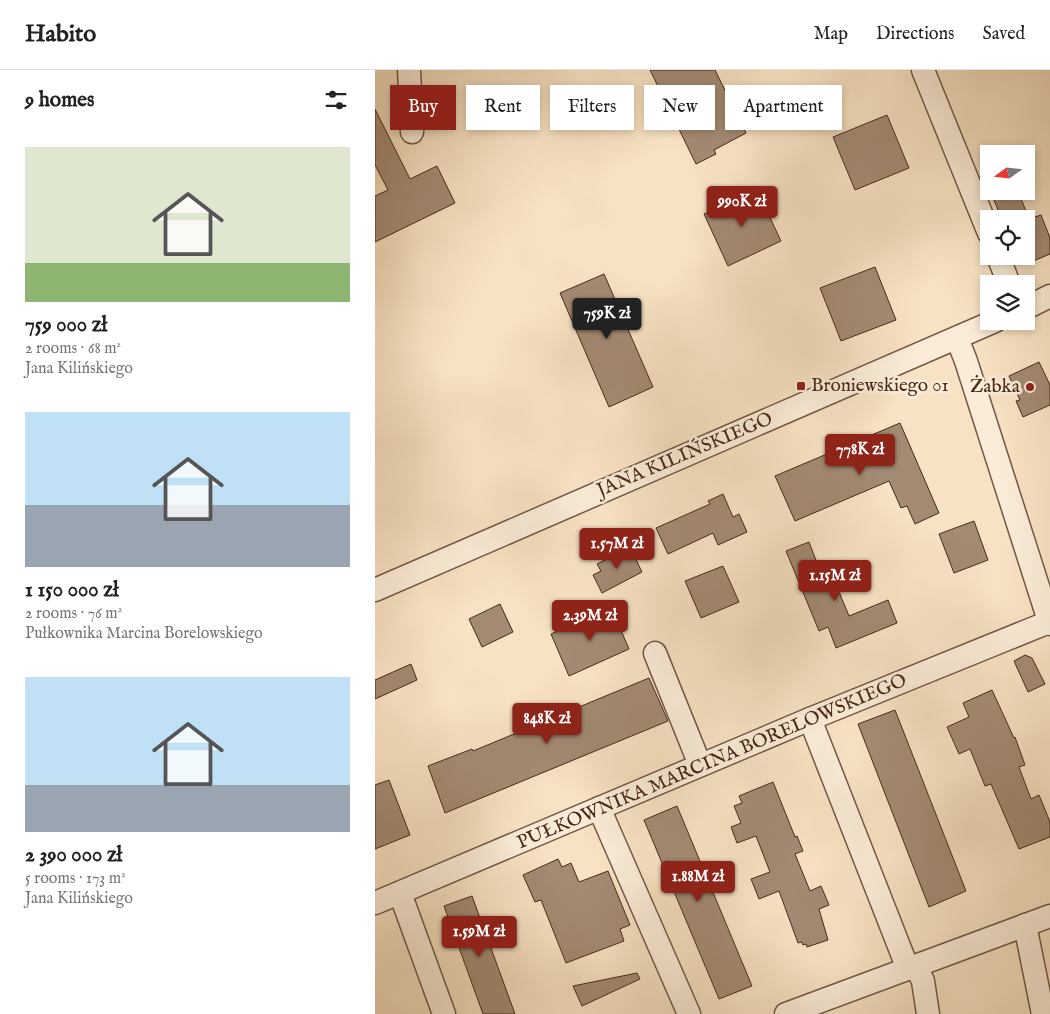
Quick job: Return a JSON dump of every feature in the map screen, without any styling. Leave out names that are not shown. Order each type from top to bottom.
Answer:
[{"type":"street","points":[[409,70],[412,132]]},
{"type":"street","points":[[923,70],[980,211]]},
{"type":"street","points":[[1035,304],[1050,296]]},
{"type":"street","name":"JANA KILIŃSKIEGO","points":[[375,590],[980,328]]},
{"type":"street","points":[[957,338],[1048,614]]},
{"type":"street","name":"PUŁKOWNIKA MARCINA BORELOWSKIEGO","points":[[375,903],[810,719],[1048,614]]},
{"type":"street","points":[[655,653],[700,765]]},
{"type":"street","points":[[810,719],[912,967],[923,981],[928,1014]]},
{"type":"street","points":[[599,808],[689,1014]]},
{"type":"street","points":[[400,893],[444,1014]]},
{"type":"street","points":[[798,1012],[1050,916]]},
{"type":"street","points":[[1025,926],[1043,1014]]},
{"type":"building","points":[[650,70],[715,70],[725,90],[725,130],[745,130],[746,133],[714,150],[716,154],[696,164],[679,130],[715,130],[715,85],[657,85]]},
{"type":"building","points":[[375,109],[410,179],[437,166],[455,203],[375,242],[375,196],[388,190],[375,165]]},
{"type":"building","points":[[887,115],[909,168],[855,190],[833,137]]},
{"type":"building","points":[[757,190],[781,241],[728,266],[704,214]]},
{"type":"building","points":[[994,200],[1022,200],[1025,210],[998,210]]},
{"type":"building","points":[[1041,215],[1050,238],[1050,254],[1035,260],[1035,217]]},
{"type":"building","points":[[875,267],[896,320],[841,341],[820,288]]},
{"type":"building","points":[[604,274],[653,387],[609,407],[560,293]]},
{"type":"building","points":[[1039,362],[1050,385],[1050,405],[1023,417],[1016,401],[1020,400],[1009,376]]},
{"type":"building","points":[[900,423],[939,513],[915,524],[907,506],[901,508],[889,481],[795,521],[775,476]]},
{"type":"building","points":[[723,494],[733,517],[739,514],[747,532],[718,545],[713,533],[668,554],[656,528],[710,504],[708,501]]},
{"type":"building","points":[[974,521],[988,560],[954,573],[939,534]]},
{"type":"building","points":[[809,542],[823,579],[832,575],[849,616],[888,600],[897,623],[836,648],[828,627],[819,631],[786,551]]},
{"type":"building","points":[[630,547],[642,572],[602,593],[593,575],[601,571],[597,564]]},
{"type":"building","points":[[723,566],[739,602],[701,618],[685,581]]},
{"type":"building","points":[[500,604],[513,632],[482,647],[469,619]]},
{"type":"building","points":[[611,607],[629,649],[569,676],[551,634]]},
{"type":"building","points":[[1025,655],[1032,658],[1045,684],[1028,692],[1014,661]]},
{"type":"building","points":[[411,664],[417,680],[375,699],[375,680]]},
{"type":"building","points":[[649,678],[668,721],[445,813],[428,766],[472,749],[473,751]]},
{"type":"building","points":[[992,690],[1015,737],[1025,765],[1019,767],[1031,799],[1039,795],[1050,822],[1050,837],[1019,849],[991,784],[985,786],[970,749],[959,754],[947,727],[969,717],[963,703]]},
{"type":"building","points":[[895,710],[966,891],[929,907],[858,724]]},
{"type":"building","points":[[389,780],[410,835],[375,849],[375,785]]},
{"type":"building","points":[[773,782],[795,837],[797,836],[803,851],[795,854],[810,891],[821,886],[829,905],[819,909],[828,940],[807,947],[802,942],[798,943],[779,891],[759,899],[751,879],[770,872],[756,836],[737,843],[731,827],[741,823],[734,806],[742,803],[739,796]]},
{"type":"building","points":[[677,806],[752,986],[719,999],[644,820]]},
{"type":"building","points":[[558,859],[562,867],[571,863],[579,882],[608,871],[630,925],[620,929],[624,941],[566,963],[541,900],[535,902],[523,875]]},
{"type":"building","points":[[472,896],[515,1014],[483,1014],[444,906]]},
{"type":"building","points":[[637,973],[640,979],[582,1006],[573,986]]},
{"type":"place","name":"Broniewskiego 01","points":[[801,386]]},
{"type":"place","name":"Żabka","points":[[1030,387]]}]
